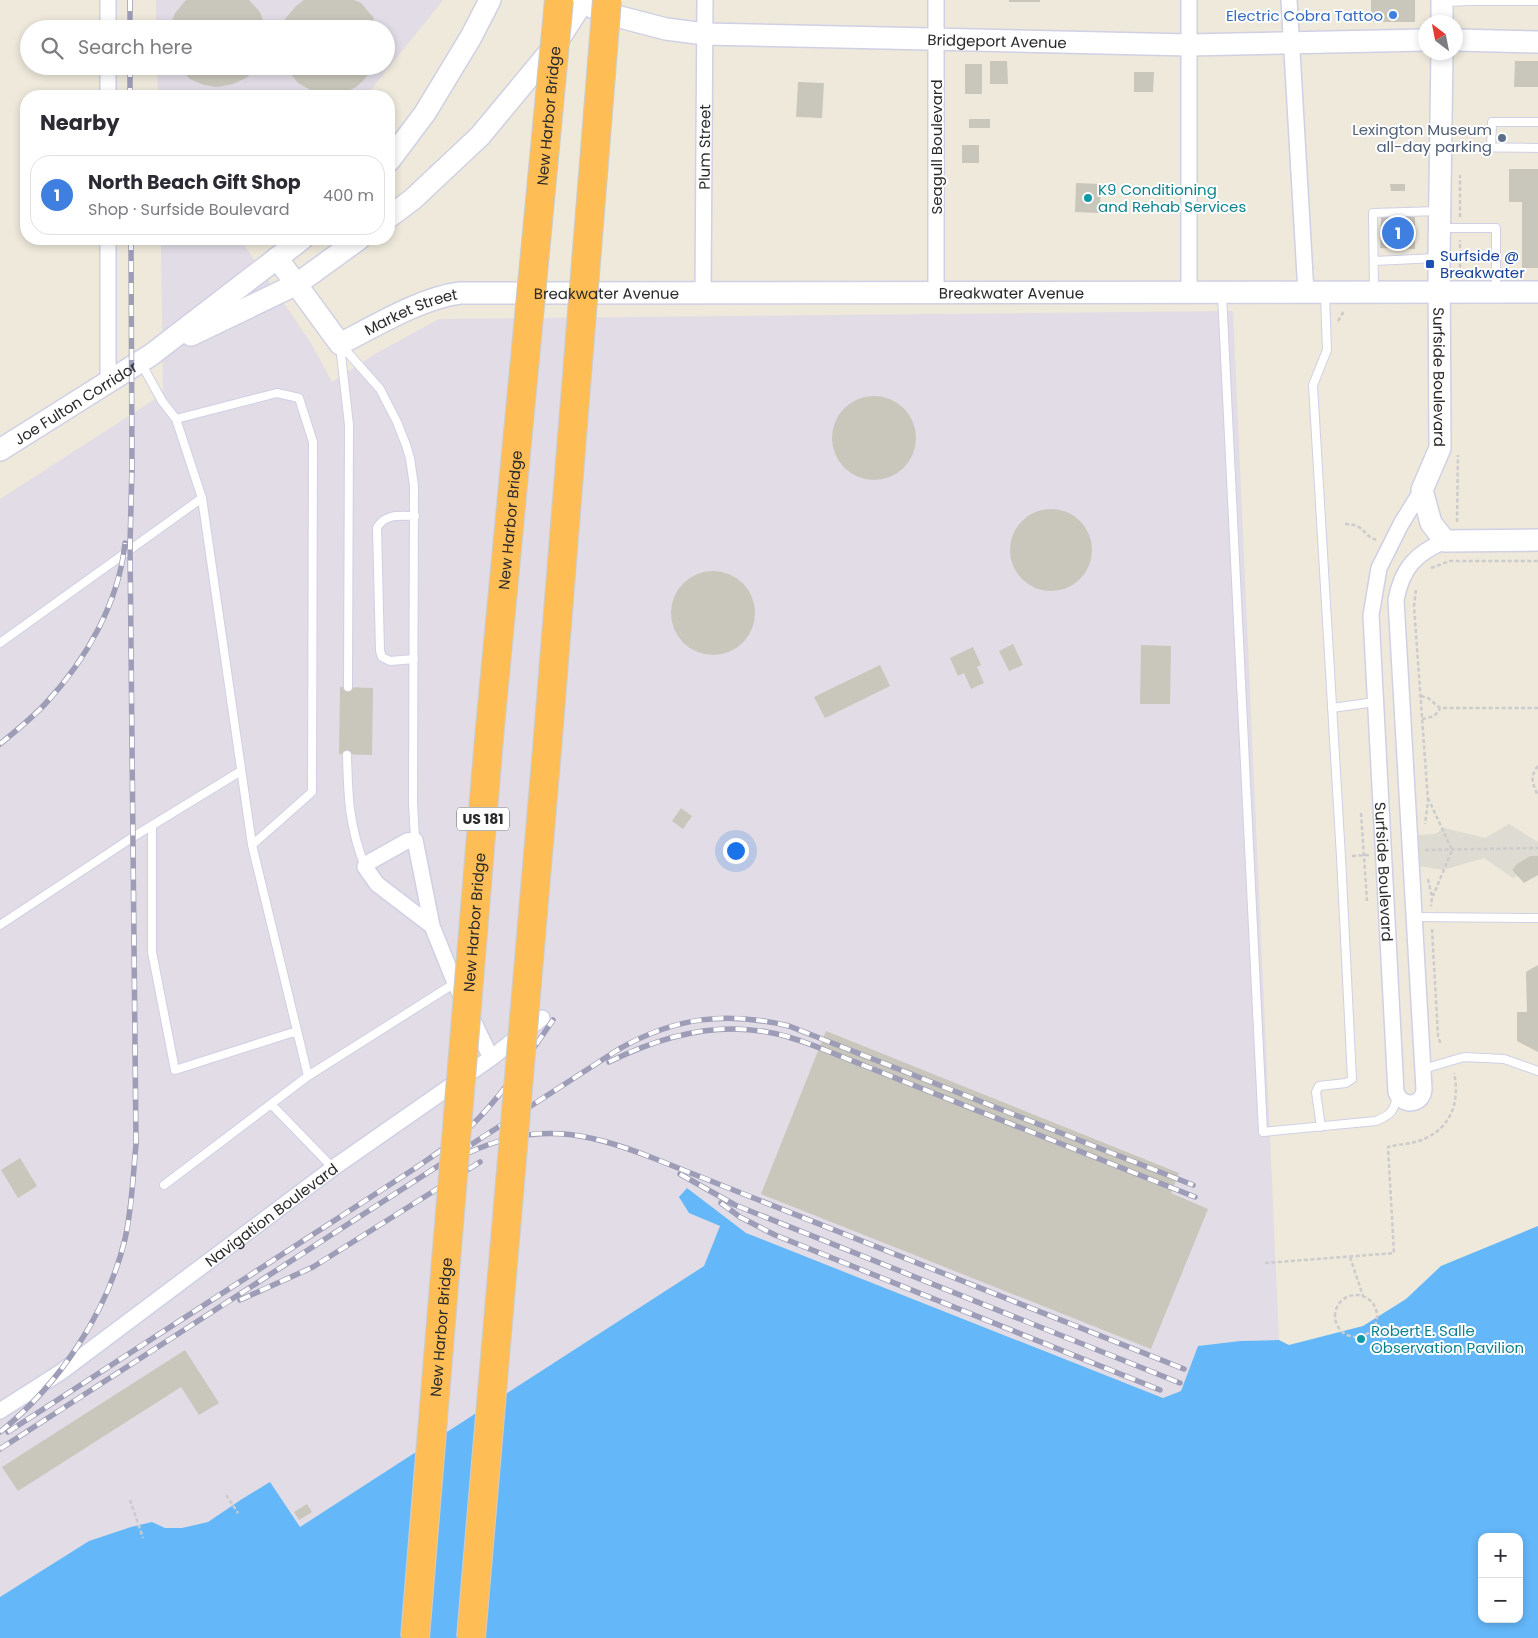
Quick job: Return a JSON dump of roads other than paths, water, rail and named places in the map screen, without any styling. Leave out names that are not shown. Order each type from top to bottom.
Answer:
[{"type":"highway","name":"New Harbor Bridge","points":[[415,1638],[489,748],[581,1]]},
{"type":"highway","points":[[471,1638],[547,749],[581,1]]},
{"type":"street","points":[[108,0],[108,20]]},
{"type":"street","points":[[395,153],[425,113],[490,0]]},
{"type":"street","name":"Plum Street","points":[[703,292],[705,0]]},
{"type":"street","name":"Seagull Boulevard","points":[[936,0],[936,294]]},
{"type":"street","points":[[1188,0],[1189,293]]},
{"type":"street","points":[[1289,0],[1291,42],[1315,293]]},
{"type":"street","points":[[395,212],[413,199],[480,136],[553,48],[581,1]]},
{"type":"street","name":"Bridgeport Avenue","points":[[581,1],[616,16],[666,29],[705,34],[1189,45],[1418,40]]},
{"type":"street","points":[[1463,40],[1538,42]]},
{"type":"street","name":"Surfside Boulevard","points":[[1442,60],[1439,258],[1440,448],[1422,490],[1401,524],[1379,568],[1370,615],[1395,1082],[1397,1096],[1400,1100],[1409,1104],[1422,1098],[1424,1088],[1396,600],[1403,576],[1412,562],[1419,554],[1451,534]]},
{"type":"street","points":[[108,75],[108,90]]},
{"type":"street","points":[[108,245],[108,382]]},
{"type":"street","name":"Joe Fulton Corridor","points":[[0,450],[145,358],[294,245]]},
{"type":"street","name":"Joe Fulton Corridor","points":[[145,358],[297,284],[352,245]]},
{"type":"street","points":[[277,258],[340,344]]},
{"type":"street","name":"Breakwater Avenue","points":[[485,294],[703,292],[936,294],[1538,292]]},
{"type":"street","name":"Market Street","points":[[340,344],[426,302],[449,295],[485,294]]},
{"type":"street","points":[[1422,490],[1431,523],[1451,534],[1538,540]]},
{"type":"street","points":[[432,926],[377,884],[365,866],[370,861],[407,841],[415,840],[432,926],[455,983],[491,1058]]},
{"type":"street","name":"Navigation Boulevard","points":[[0,1410],[61,1372],[333,1168],[491,1058],[542,1018]]},
{"type":"lane","points":[[1442,8],[1472,1],[1538,1]]},
{"type":"lane","points":[[1491,148],[1492,122],[1538,122]]},
{"type":"lane","points":[[1441,148],[1538,148]]},
{"type":"lane","points":[[1374,292],[1373,213],[1440,219],[1496,228],[1496,292]]},
{"type":"lane","points":[[1374,261],[1439,258]]},
{"type":"lane","points":[[1222,293],[1263,1132],[1376,1121],[1388,1116],[1395,1107],[1397,1096]]},
{"type":"lane","points":[[1315,293],[1326,323],[1327,350],[1313,386],[1352,1079],[1346,1083],[1319,1086],[1316,1092],[1321,1127]]},
{"type":"lane","points":[[340,344],[380,389],[397,422],[410,458],[414,486],[415,516],[413,802],[415,840]]},
{"type":"lane","points":[[340,344],[349,425],[348,687]]},
{"type":"lane","points":[[145,358],[162,401],[176,419],[202,498],[252,845],[308,1076]]},
{"type":"lane","points":[[176,419],[277,393],[299,398],[314,442],[312,792],[252,845]]},
{"type":"lane","points":[[0,642],[202,498]]},
{"type":"lane","points":[[414,659],[390,660],[382,657],[380,651],[377,528],[381,521],[392,516],[415,516]]},
{"type":"lane","points":[[1332,708],[1375,702]]},
{"type":"lane","points":[[347,755],[350,812],[353,830],[365,866]]},
{"type":"lane","points":[[0,925],[152,826],[241,771]]},
{"type":"lane","points":[[152,826],[152,952],[175,1070],[297,1031]]},
{"type":"lane","points":[[1415,917],[1538,918]]},
{"type":"lane","points":[[164,1185],[308,1076],[455,983]]},
{"type":"lane","points":[[1423,1069],[1464,1056],[1504,1059],[1538,1071]]},
{"type":"lane","points":[[271,1104],[333,1168]]},
{"type":"water","points":[[687,1188],[746,1233],[1163,1398],[1181,1391],[1198,1346],[1240,1341],[1279,1340],[1289,1345],[1363,1326],[1406,1299],[1441,1266],[1538,1226],[1538,1638],[0,1638],[0,1597],[89,1541],[152,1522],[165,1528],[182,1528],[208,1522],[270,1482],[300,1527],[704,1266],[720,1226],[689,1213],[679,1197]]},
{"type":"railway","points":[[130,0],[130,20]]},
{"type":"railway","points":[[130,75],[130,90]]},
{"type":"railway","points":[[131,245],[132,474]]},
{"type":"railway","points":[[0,1432],[42,1392],[78,1346],[106,1294],[117,1267],[129,1216],[136,1144],[130,545],[132,466]]},
{"type":"railway","points":[[0,744],[46,703],[61,686],[87,649],[108,608],[116,587],[125,543]]},
{"type":"railway","points":[[0,1449],[619,1049],[640,1038],[681,1024],[723,1018],[766,1021],[789,1026],[1193,1185]]},
{"type":"railway","points":[[8,1432],[414,1169],[452,1142],[466,1131],[495,1100],[553,1020]]},
{"type":"railway","points":[[609,1062],[648,1045],[709,1030],[751,1030],[778,1034],[820,1048],[1195,1197]]},
{"type":"railway","points":[[468,1153],[493,1143],[539,1134],[561,1134],[606,1142],[653,1158],[1184,1369]]},
{"type":"railway","points":[[240,1300],[313,1267],[480,1162]]},
{"type":"railway","points":[[680,1174],[735,1205],[1180,1383]]},
{"type":"railway","points":[[721,1203],[740,1217],[775,1235],[1160,1390]]},
{"type":"place","name":"Electric Cobra Tattoo","points":[[1393,15]]},
{"type":"place","name":"Lexington Museum all-day parking","points":[[1502,138]]},
{"type":"place","name":"K9 Conditioning and Rehab Services","points":[[1088,198]]},
{"type":"place","name":"North Beach Gift Shop","points":[[1398,233]]},
{"type":"place","name":"Surfside @ Breakwater","points":[[1430,264]]},
{"type":"place","name":"Robert E. Salle Observation Pavilion","points":[[1361,1339]]}]
